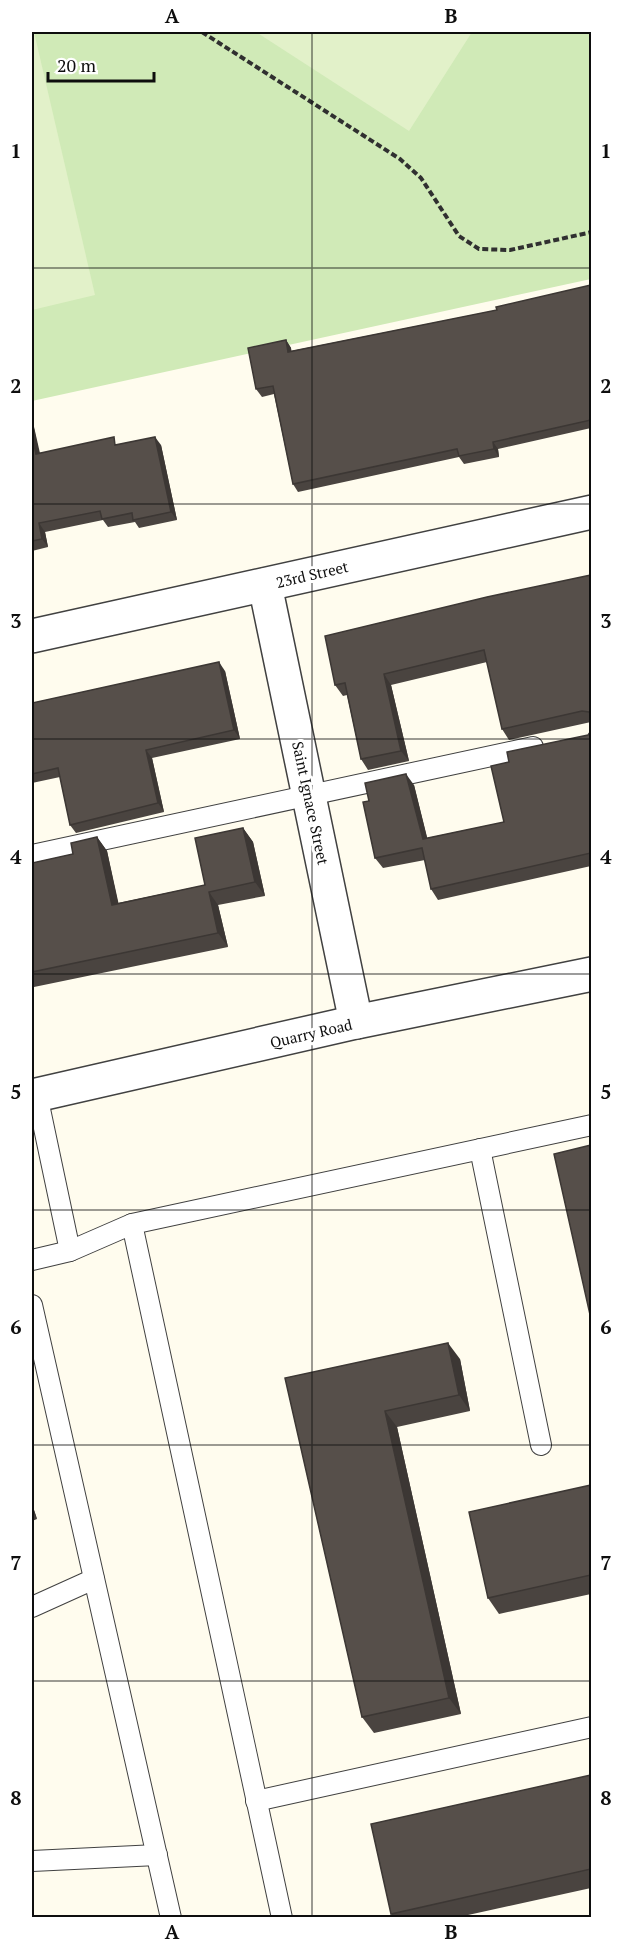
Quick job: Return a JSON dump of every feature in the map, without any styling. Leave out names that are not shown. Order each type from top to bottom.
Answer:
[{"type":"street","name":"23rd Street","points":[[32,636],[591,512]]},
{"type":"street","name":"Saint Ignace Street","points":[[265,585],[356,1022]]},
{"type":"street","name":"Quarry Road","points":[[34,1096],[356,1022],[591,974]]},
{"type":"lane","points":[[32,855],[556,742]]},
{"type":"lane","points":[[34,1096],[70,1251]]},
{"type":"lane","points":[[32,1260],[70,1251],[132,1224],[591,1125]]},
{"type":"lane","points":[[480,1149],[542,1445]]},
{"type":"lane","points":[[132,1224],[282,1917]]},
{"type":"lane","points":[[32,1305],[38,1363],[94,1579],[171,1917]]},
{"type":"lane","points":[[32,1607],[94,1579]]},
{"type":"lane","points":[[256,1801],[591,1727]]},
{"type":"lane","points":[[32,1861],[157,1855]]},
{"type":"path","points":[[202,32],[400,159],[421,178],[459,236],[479,249],[510,250],[591,232]]},
{"type":"green space","points":[[32,32],[591,32],[591,279],[32,401]]},
{"type":"green space","points":[[32,32],[34,32],[95,295],[32,310]]},
{"type":"green space","points":[[256,32],[472,32],[409,131]]},
{"type":"building","points":[[591,285],[591,420],[493,442],[494,449],[459,456],[457,449],[293,484],[273,386],[256,389],[248,348],[286,340],[288,352],[497,310],[496,307]]},
{"type":"building","points":[[32,435],[36,454],[114,437],[115,445],[155,437],[171,512],[133,520],[132,513],[102,519],[100,511],[39,523],[42,539],[32,541]]},
{"type":"building","points":[[591,575],[591,715],[589,712],[582,711],[502,729],[484,650],[384,674],[401,751],[361,759],[345,683],[335,685],[325,636],[487,597]]},
{"type":"building","points":[[219,662],[234,730],[146,750],[158,803],[70,825],[58,768],[32,774],[32,703]]},
{"type":"building","points":[[591,731],[591,853],[431,889],[422,848],[375,858],[363,802],[369,801],[365,783],[406,774],[423,839],[504,822],[491,766],[509,762],[507,752],[588,735]]},
{"type":"building","points":[[243,828],[255,882],[209,892],[218,933],[32,972],[32,863],[73,854],[71,843],[97,837],[112,905],[205,885],[195,838]]},
{"type":"building","points":[[591,1145],[591,1319],[554,1154]]},
{"type":"building","points":[[448,1343],[459,1395],[385,1411],[449,1698],[362,1717],[285,1378]]},
{"type":"building","points":[[591,1485],[591,1575],[488,1598],[469,1512]]},
{"type":"building","points":[[591,1775],[591,1869],[391,1914],[371,1824]]}]
